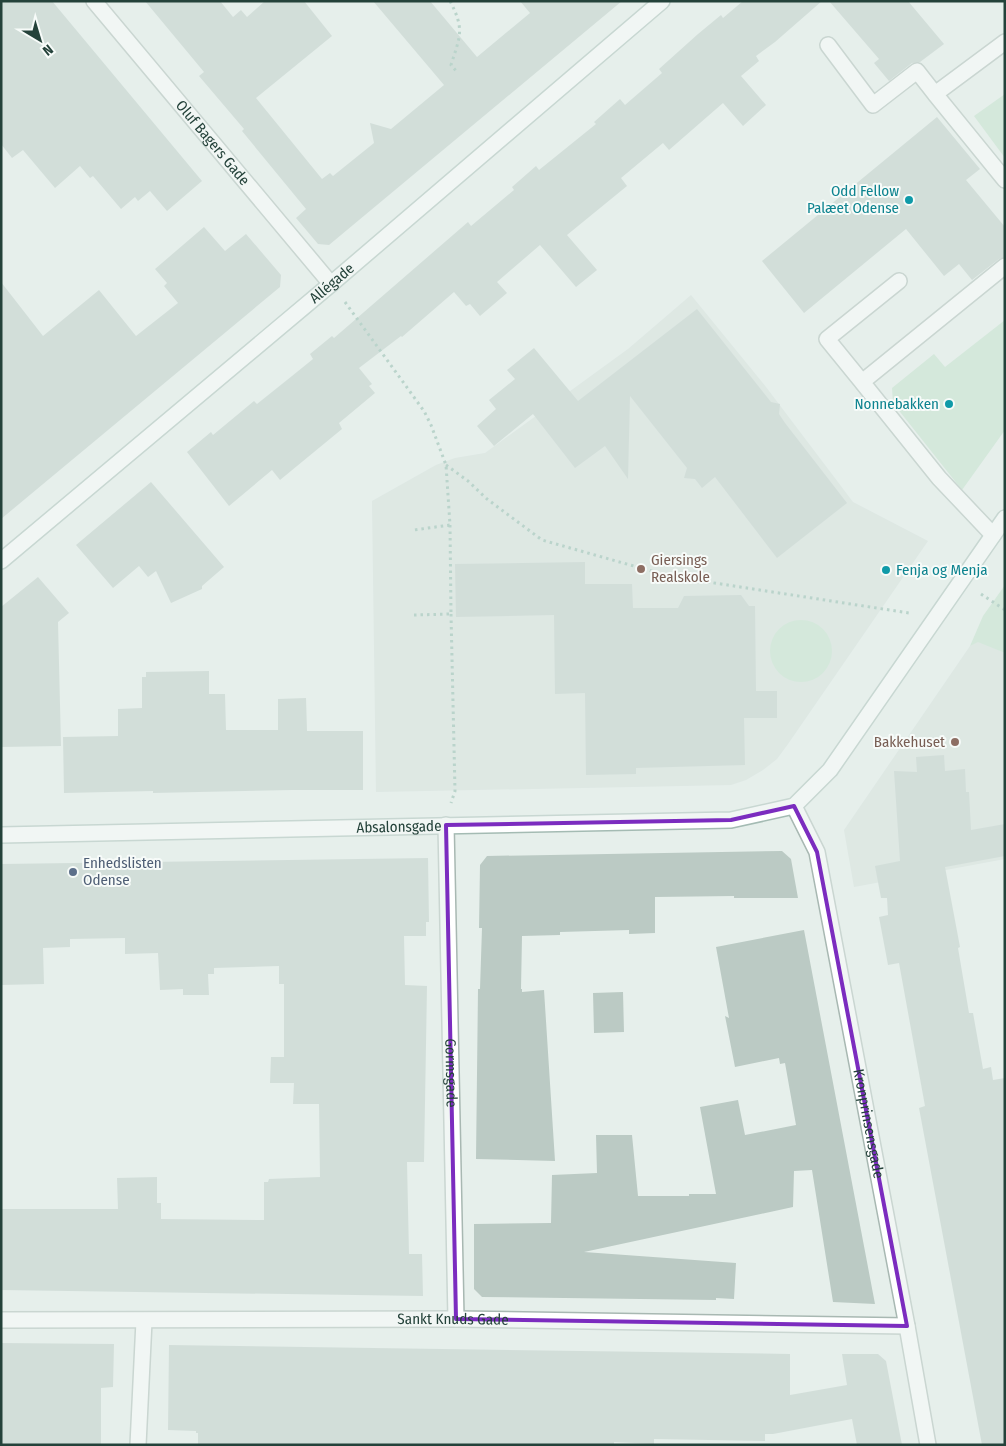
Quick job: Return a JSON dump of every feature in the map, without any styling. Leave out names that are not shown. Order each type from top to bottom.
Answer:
[{"type":"street","name":"Oluf Bagers Gade","points":[[94,1],[332,284]]},
{"type":"street","name":"Allégade","points":[[1,561],[332,284],[662,1]]},
{"type":"street","points":[[935,94],[1005,42]]},
{"type":"street","points":[[828,45],[873,105],[918,71],[1005,180]]},
{"type":"street","points":[[862,382],[1005,266]]},
{"type":"street","points":[[899,281],[827,338],[939,478],[993,535]]},
{"type":"street","points":[[794,806],[830,770],[1005,518]]},
{"type":"street","name":"Absalonsgade","points":[[1,835],[731,820],[794,806]]},
{"type":"street","name":"Kronprinsensgade","points":[[794,806],[817,852],[928,1445]]},
{"type":"street","name":"Gormsgade","points":[[446,825],[456,1319]]},
{"type":"street","name":"Sankt Knuds Gade","points":[[1,1320],[456,1319],[907,1326]]},
{"type":"street","points":[[138,1445],[144,1321]]},
{"type":"path","points":[[450,1],[460,24],[459,38],[451,65],[458,73]]},
{"type":"path","points":[[349,307],[424,412],[437,437],[446,465],[450,525],[455,791],[446,825]]},
{"type":"path","points":[[446,465],[468,481],[487,499],[542,540],[669,576],[937,617]]},
{"type":"path","points":[[414,530],[450,525]]},
{"type":"path","points":[[989,599],[1005,610]]},
{"type":"path","points":[[414,615],[451,614]]},
{"type":"highlighted area","points":[[794,806],[817,852],[907,1326],[456,1319],[446,825],[731,820]]},
{"type":"shaded area","name":"Giersings Realskole","points":[[691,295],[766,387],[853,502],[928,541],[777,759],[746,780],[731,785],[376,792],[372,501],[436,465],[455,458],[485,453],[628,349]]},
{"type":"shaded area","name":"Bakkehuset","points":[[978,641],[1005,653],[1005,859],[854,887],[844,830],[970,646]]},
{"type":"green space","points":[[1005,94],[1005,158],[974,116]]},
{"type":"green space","points":[[1005,320],[1005,430],[962,490],[893,403],[892,388],[934,354],[945,367]]},
{"type":"green space","points":[[1005,585],[1005,653],[978,642],[970,646],[983,616]]},
{"type":"green space","points":[[795,620],[807,620],[823,629],[830,639],[832,651],[830,663],[823,673],[807,682],[795,682],[784,677],[775,668],[770,657],[770,645],[775,634],[784,625]]},
{"type":"building","points":[[1,1],[52,1],[202,181],[167,211],[150,191],[138,201],[135,197],[121,209],[93,176],[90,178],[80,166],[55,188],[23,150],[12,158],[1,144]]},
{"type":"building","points":[[145,1],[220,1],[233,17],[241,10],[247,17],[265,1],[304,1],[332,36],[256,98],[322,179],[330,173],[333,176],[374,143],[370,123],[391,129],[444,85],[373,1],[430,1],[477,57],[530,13],[520,1],[622,1],[329,245],[318,244],[296,218],[306,209],[242,131],[244,129],[199,76],[204,72]]},
{"type":"building","points":[[743,1],[822,1],[756,56],[759,61],[741,76],[766,105],[743,126],[723,103],[669,150],[663,143],[621,178],[627,186],[567,235],[597,270],[576,287],[540,245],[497,282],[507,293],[480,316],[470,304],[466,306],[454,292],[402,337],[359,368],[372,384],[369,386],[375,393],[339,423],[342,429],[280,480],[272,470],[229,506],[187,452],[211,432],[213,435],[254,401],[257,404],[313,359],[310,354],[332,336],[334,338],[468,222],[471,226],[514,190],[512,187],[536,166],[539,170],[596,124],[594,122],[620,99],[625,105],[662,73],[659,69],[698,34],[721,15],[723,18]]},
{"type":"building","points":[[829,1],[908,1],[944,44],[920,62],[912,63],[889,81],[874,63],[879,59]]},
{"type":"building","name":"Odd Fellow Palæet Odense","points":[[937,117],[980,169],[966,180],[1005,227],[1005,257],[999,259],[972,280],[959,264],[944,276],[906,229],[804,313],[762,261]]},
{"type":"building","points":[[204,227],[225,251],[246,234],[281,275],[280,287],[1,519],[1,282],[43,336],[99,290],[136,336],[178,303],[164,286],[167,283],[155,269]]},
{"type":"building","points":[[697,309],[771,402],[780,404],[779,414],[785,423],[847,503],[777,558],[715,477],[702,488],[695,479],[684,478],[687,468],[630,396],[628,479],[605,446],[575,468],[533,414],[494,446],[477,426],[496,409],[489,400],[515,379],[507,370],[534,348],[578,401]]},
{"type":"building","points":[[151,482],[224,567],[202,586],[202,589],[171,603],[156,571],[148,577],[139,566],[113,588],[76,545]]},
{"type":"building","points":[[585,562],[585,584],[632,584],[633,608],[678,608],[684,596],[741,595],[749,606],[755,606],[756,691],[777,691],[777,718],[744,718],[745,765],[636,768],[636,774],[586,775],[585,693],[555,694],[554,615],[456,617],[455,564]]},
{"type":"building","points":[[38,577],[69,613],[58,622],[61,746],[1,747],[1,607]]},
{"type":"building","points":[[209,671],[209,694],[225,694],[226,730],[278,730],[278,699],[306,698],[307,731],[363,731],[363,790],[64,793],[63,737],[118,736],[118,709],[142,708],[142,677],[146,677],[146,672]]},
{"type":"building","points":[[944,755],[945,771],[965,769],[966,792],[969,792],[971,830],[1005,824],[1005,856],[945,867],[960,947],[958,948],[969,1013],[973,1013],[983,1069],[991,1067],[993,1080],[1005,1078],[1005,1445],[982,1445],[919,1108],[925,1106],[899,963],[888,965],[879,917],[888,915],[887,898],[881,898],[875,866],[900,861],[894,771],[917,772],[916,757]]},
{"type":"building","points":[[782,851],[791,859],[798,898],[734,898],[734,896],[655,897],[655,933],[629,934],[629,930],[560,932],[560,935],[522,936],[522,992],[544,990],[555,1161],[476,1159],[478,989],[480,989],[482,928],[479,928],[480,865],[487,856]]},
{"type":"building","points":[[428,858],[429,922],[426,922],[426,936],[404,936],[405,985],[427,986],[424,1162],[407,1162],[409,1254],[422,1254],[423,1296],[1,1290],[2,1209],[118,1209],[117,1178],[157,1177],[157,1203],[161,1203],[161,1219],[264,1220],[264,1182],[268,1182],[269,1179],[320,1177],[319,1104],[293,1104],[294,1083],[270,1083],[271,1057],[284,1057],[284,984],[279,984],[279,966],[214,968],[214,974],[208,974],[209,995],[183,995],[183,989],[160,990],[158,953],[125,954],[125,938],[70,939],[70,947],[43,948],[44,984],[1,985],[1,864]]},
{"type":"building","points":[[804,930],[875,1304],[833,1302],[812,1170],[794,1171],[793,1207],[584,1252],[736,1263],[734,1299],[482,1297],[474,1289],[474,1224],[551,1223],[552,1175],[597,1173],[596,1135],[632,1135],[638,1196],[689,1196],[689,1194],[716,1194],[700,1107],[738,1100],[745,1135],[796,1125],[785,1063],[780,1064],[779,1058],[735,1067],[725,1016],[729,1018],[716,947]]},
{"type":"building","points":[[623,992],[624,1032],[594,1033],[593,993]]},
{"type":"building","points":[[1,1343],[114,1344],[113,1387],[101,1388],[101,1445],[1,1445]]},
{"type":"building","points":[[169,1345],[790,1354],[790,1395],[847,1385],[842,1354],[878,1354],[886,1361],[902,1445],[857,1445],[852,1419],[765,1434],[765,1441],[654,1439],[654,1444],[614,1442],[614,1445],[198,1445],[198,1433],[196,1431],[168,1430]]},
{"type":"place","name":"Odd Fellow Palæet Odense","points":[[909,200]]},
{"type":"place","name":"Nonnebakken","points":[[949,404]]},
{"type":"place","name":"Giersings Realskole","points":[[641,569]]},
{"type":"place","name":"Fenja og Menja","points":[[886,570]]},
{"type":"place","name":"Bakkehuset","points":[[955,742]]},
{"type":"place","name":"Enhedslisten Odense","points":[[73,872]]}]
